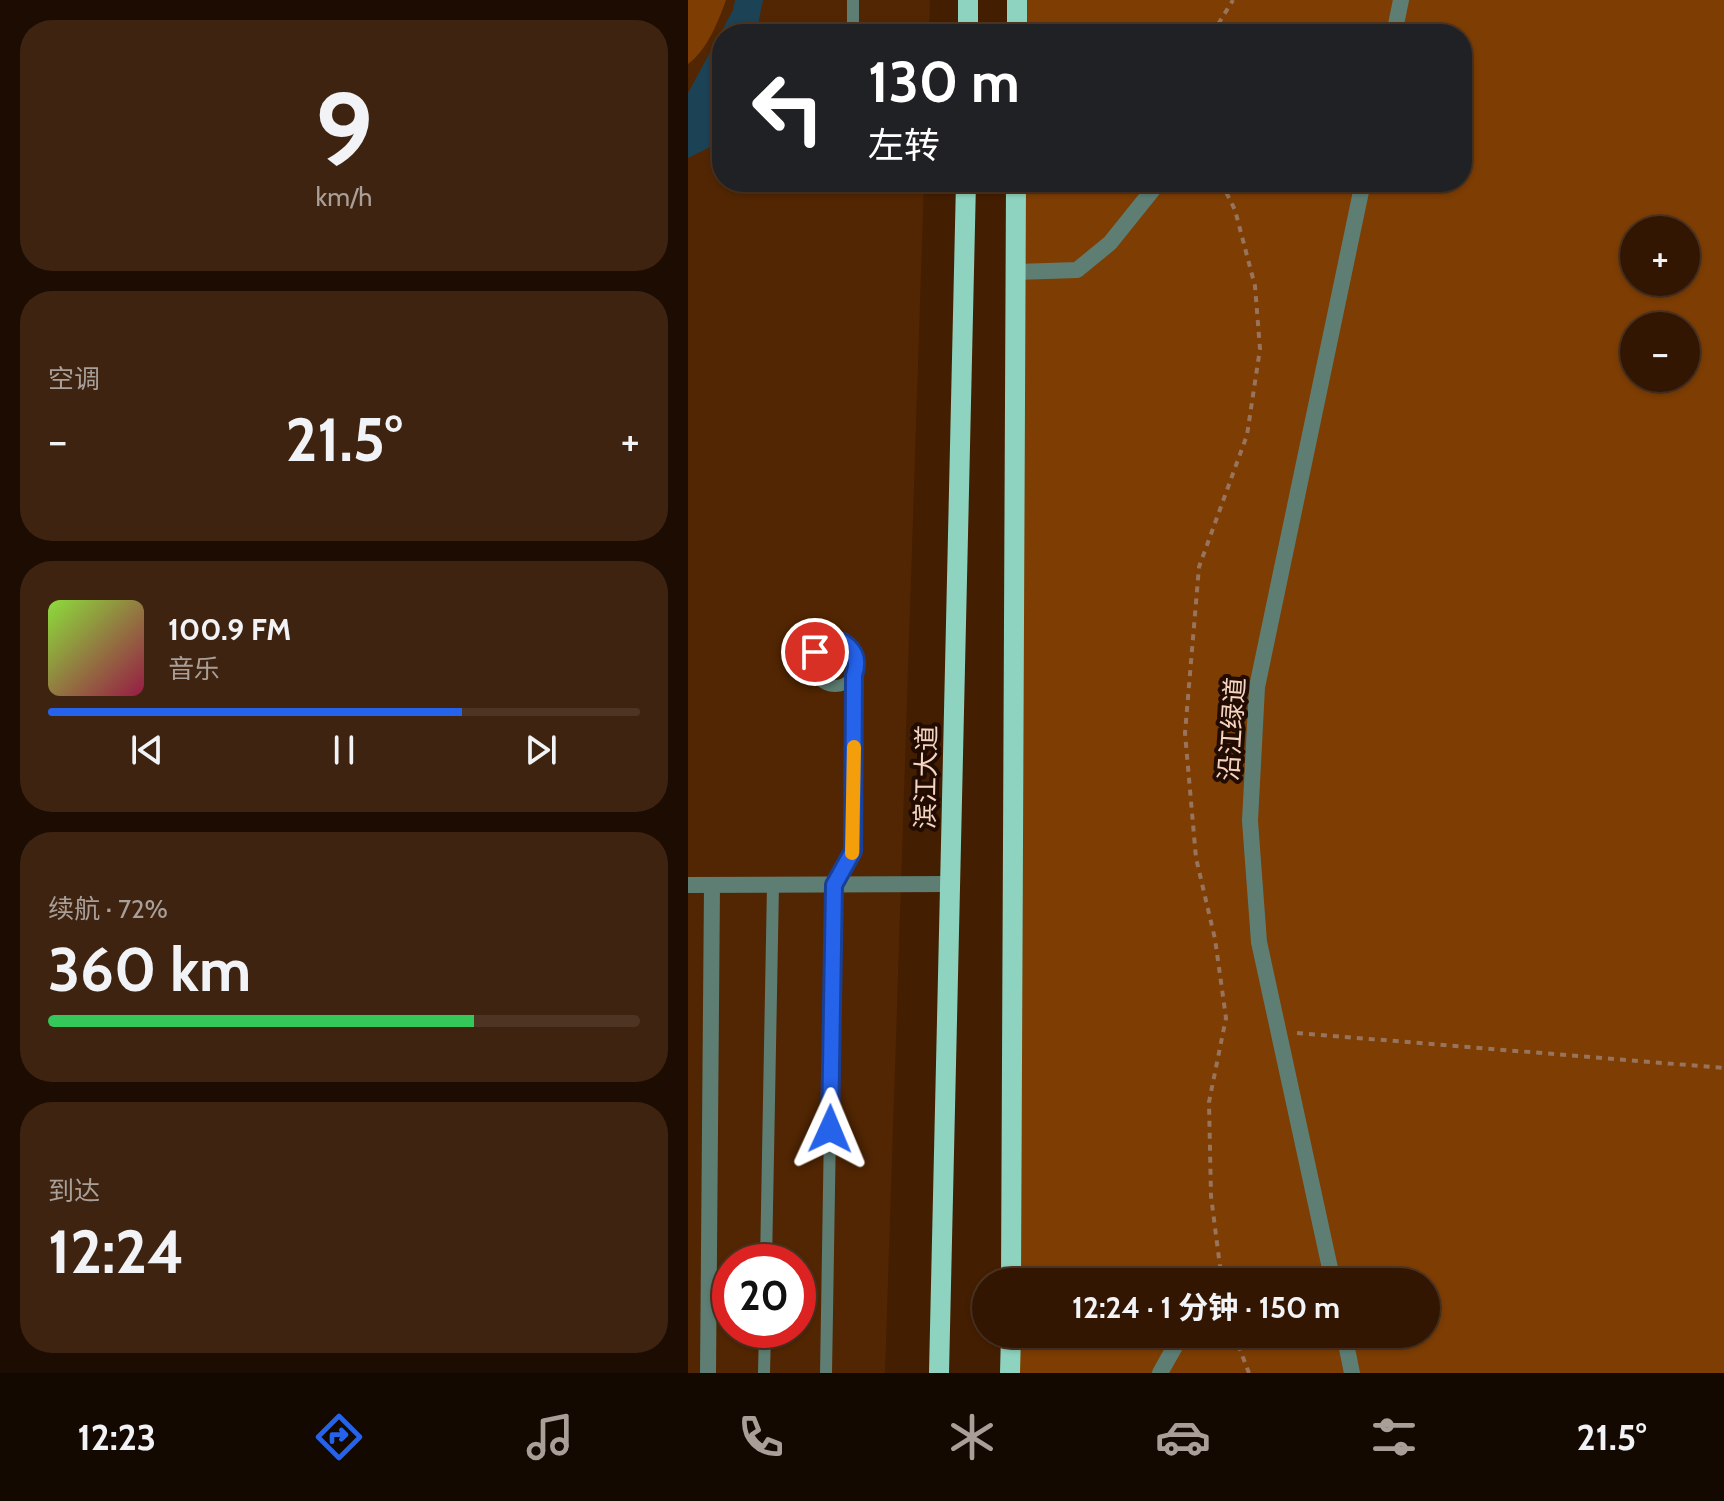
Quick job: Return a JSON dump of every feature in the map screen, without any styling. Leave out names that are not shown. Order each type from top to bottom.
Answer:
[{"type":"main road","points":[[968,0],[968,24]]},
{"type":"main road","points":[[1017,0],[1017,24]]},
{"type":"main road","name":"滨江大道","points":[[939,1373],[966,192]]},
{"type":"main road","points":[[1011,1268],[1016,192]]},
{"type":"main road","points":[[1010,1373],[1011,1348]]},
{"type":"street","points":[[1396,24],[1401,0]]},
{"type":"street","points":[[1016,272],[1077,270],[1110,243],[1151,192]]},
{"type":"street","name":"沿江绿道","points":[[1330,1268],[1259,942],[1250,821],[1257,687],[1361,192]]},
{"type":"street","points":[[688,885],[950,884]]},
{"type":"street","points":[[708,1373],[712,885]]},
{"type":"street","points":[[1160,1373],[1174,1348]]},
{"type":"street","points":[[1347,1348],[1352,1373]]},
{"type":"lane","points":[[853,0],[853,24]]},
{"type":"lane","points":[[826,1373],[834,885],[853,851],[854,675]]},
{"type":"lane","points":[[766,1244],[773,885]]},
{"type":"lane","points":[[764,1373],[765,1348]]},
{"type":"path","points":[[1218,24],[1233,0]]},
{"type":"path","points":[[1220,1268],[1211,1196],[1209,1102],[1226,1018],[1215,939],[1196,858],[1185,733],[1199,567],[1247,435],[1260,349],[1255,286],[1235,210],[1226,192]]},
{"type":"path","points":[[1278,1032],[1724,1068]]},
{"type":"path","points":[[1239,1348],[1249,1373]]},
{"type":"shaded area","points":[[688,0],[930,0],[929,24],[712,24],[712,192],[924,192],[885,1373],[688,1373]]},
{"type":"shaded area","points":[[688,0],[726,0],[716,24],[712,24],[706,43],[688,64]]},
{"type":"shaded area","points":[[1017,0],[1724,0],[1724,1373],[1010,1373],[1011,1348],[1440,1348],[1440,1268],[1011,1268],[1016,192],[1472,192],[1472,24],[1017,24]]},
{"type":"water","points":[[735,0],[763,0],[758,24],[725,24]]},
{"type":"water","points":[[712,49],[712,146],[688,158],[688,93]]},
{"type":"slow traffic","points":[[852,853],[854,747]]},
{"type":"route","points":[[815,652],[827,643],[843,642],[854,652],[857,660],[854,675],[853,851],[834,885],[830,1129]]}]
